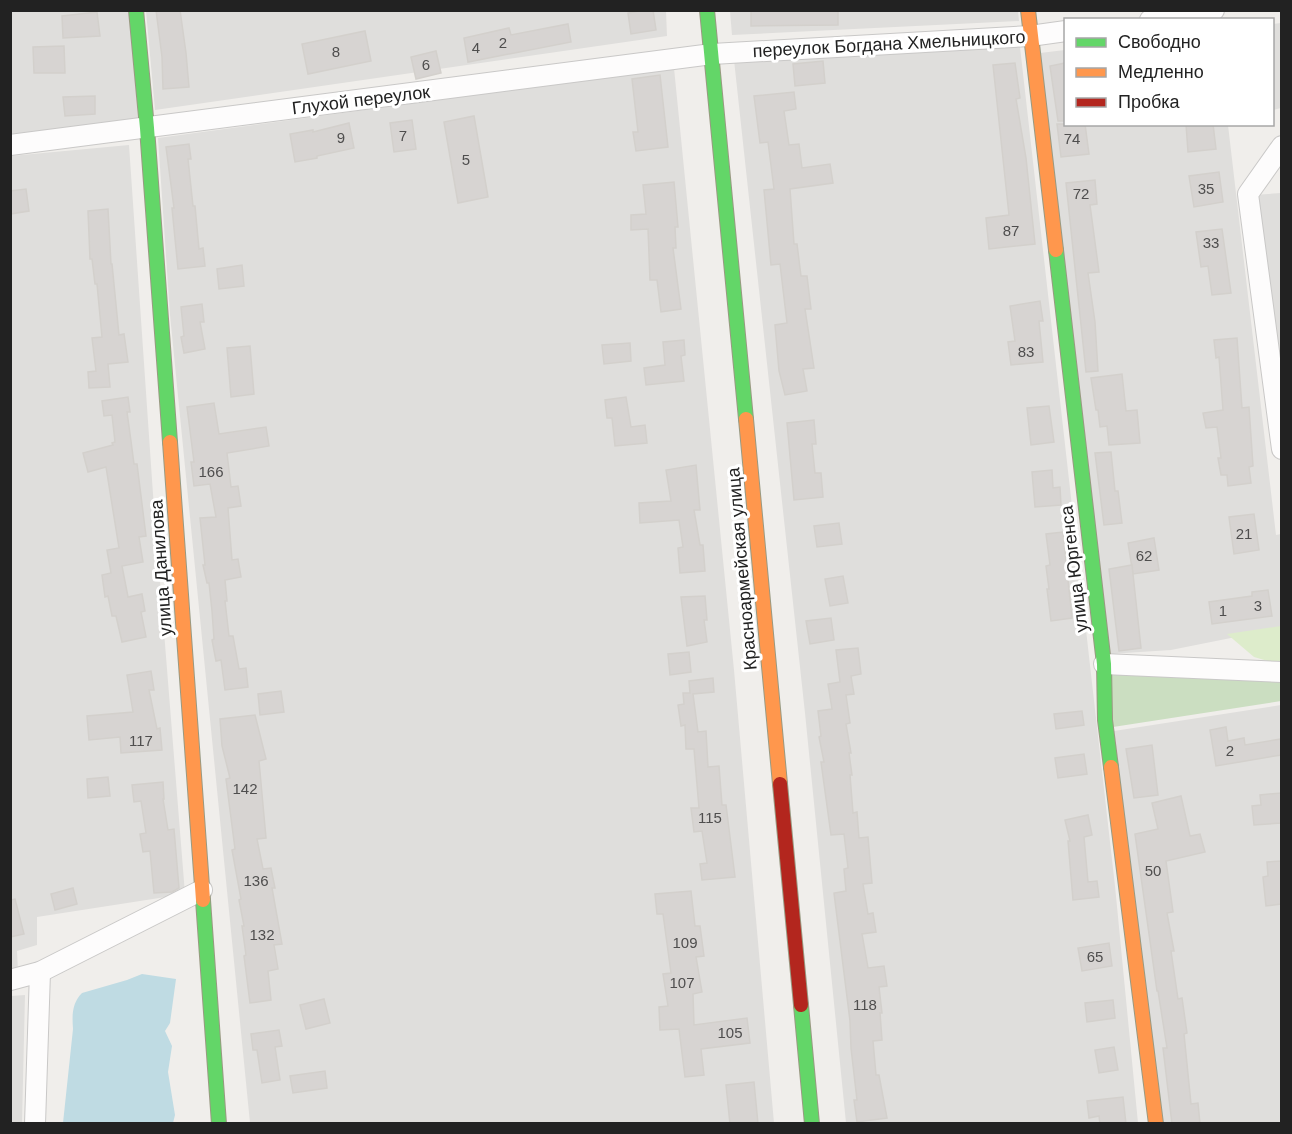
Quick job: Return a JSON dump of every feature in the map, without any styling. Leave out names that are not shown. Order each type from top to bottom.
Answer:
[{"type":"street","name":"улица Данилова","points":[[136,10],[147,128],[219,1124]]},
{"type":"street","name":"Красноармейская улица","points":[[707,10],[812,1124]]},
{"type":"street","name":"улица Юргенса","points":[[1028,10],[1104,663],[1105,720],[1156,1124]]},
{"type":"street","points":[[1163,18],[1214,10]]},
{"type":"street","name":"переулок Богдана Хмельницкого","points":[[711,54],[1030,36],[1064,31]]},
{"type":"street","name":"Глухой переулок","points":[[10,145],[711,54]]},
{"type":"street","points":[[1281,146],[1248,194],[1281,449]]},
{"type":"street","points":[[1104,663],[1281,672]]},
{"type":"street","points":[[10,980],[40,972],[163,912],[202,890]]},
{"type":"street","points":[[35,1124],[40,972]]},
{"type":"shaded area","points":[[1018,10],[1019,21],[732,35],[730,11]]},
{"type":"shaded area","points":[[10,11],[130,11],[138,121],[11,134]]},
{"type":"shaded area","points":[[146,11],[666,11],[667,36],[155,110]]},
{"type":"shaded area","points":[[1281,23],[1281,108],[1274,110],[1274,24]]},
{"type":"shaded area","points":[[1020,47],[1115,886],[1138,1123],[846,1123],[805,713],[734,60]]},
{"type":"shaded area","points":[[1064,50],[1064,126],[1228,126],[1276,535],[1281,534],[1281,628],[1171,650],[1109,654],[1040,53]]},
{"type":"shaded area","points":[[674,68],[734,670],[774,1123],[250,1123],[170,315],[158,138]]},
{"type":"shaded area","points":[[129,145],[153,494],[185,894],[37,917],[37,945],[17,951],[18,972],[11,974],[11,156]]},
{"type":"shaded area","points":[[1281,193],[1281,417],[1254,195]]},
{"type":"shaded area","points":[[1281,705],[1281,1123],[1163,1123],[1114,731]]},
{"type":"shaded area","points":[[25,995],[22,1123],[11,1123],[11,996]]},
{"type":"green space","points":[[1281,626],[1281,665],[1254,657],[1227,634]]},
{"type":"green space","points":[[1106,671],[1281,676],[1281,701],[1113,727]]},
{"type":"water","points":[[142,974],[176,979],[170,1023],[165,1031],[172,1046],[168,1072],[175,1115],[173,1123],[63,1123],[76,1001],[82,993]]},
{"type":"building","points":[[156,10],[180,10],[189,87],[163,89],[162,57]]},
{"type":"building","points":[[653,10],[656,30],[631,34],[628,13]]},
{"type":"building","points":[[751,10],[838,10],[838,25],[751,26]]},
{"type":"building","points":[[97,12],[100,36],[63,38],[62,16]]},
{"type":"building","points":[[568,24],[571,42],[468,62],[464,38],[509,28],[511,35]]},
{"type":"building","points":[[365,31],[371,61],[308,74],[302,44]]},
{"type":"building","points":[[64,46],[65,73],[34,73],[33,47]]},
{"type":"building","points":[[436,51],[441,73],[416,79],[411,57]]},
{"type":"building","points":[[823,61],[825,83],[795,86],[793,64]]},
{"type":"building","points":[[1015,63],[1020,98],[1016,99],[1026,158],[1035,244],[989,249],[986,218],[1009,215],[993,65]]},
{"type":"building","points":[[1064,63],[1064,121],[1058,121],[1050,66]]},
{"type":"building","points":[[660,75],[668,147],[636,151],[633,132],[638,132],[632,79]]},
{"type":"building","points":[[794,92],[796,109],[784,111],[789,145],[799,144],[802,168],[830,164],[833,183],[790,189],[794,244],[797,244],[801,276],[807,276],[811,309],[805,309],[814,368],[803,369],[807,391],[785,395],[779,371],[775,325],[787,323],[780,264],[771,265],[764,190],[774,189],[768,142],[760,143],[754,96]]},
{"type":"building","points":[[95,96],[95,114],[65,116],[63,97]]},
{"type":"building","points":[[474,116],[488,197],[458,203],[444,122]]},
{"type":"building","points":[[412,120],[416,149],[394,152],[390,123]]},
{"type":"building","points":[[349,123],[354,148],[295,162],[290,134],[313,130],[313,132]]},
{"type":"building","points":[[1057,124],[1085,126],[1089,154],[1061,157]]},
{"type":"building","points":[[1186,126],[1213,126],[1216,149],[1188,152]]},
{"type":"building","points":[[189,144],[191,159],[188,159],[193,206],[195,206],[199,249],[203,248],[205,266],[178,269],[172,208],[174,208],[166,147]]},
{"type":"building","points":[[1219,172],[1223,202],[1194,207],[1189,176]]},
{"type":"building","points":[[1095,180],[1097,204],[1090,205],[1099,272],[1088,273],[1095,322],[1098,371],[1086,372],[1066,183]]},
{"type":"building","points":[[674,182],[678,227],[675,227],[676,248],[673,248],[681,309],[661,312],[657,280],[650,280],[648,229],[631,230],[631,215],[646,214],[643,185]]},
{"type":"building","points":[[26,189],[29,211],[10,214],[10,191]]},
{"type":"building","points":[[108,209],[119,335],[124,334],[128,362],[108,364],[110,387],[89,388],[88,372],[96,371],[92,338],[102,337],[97,284],[95,284],[92,259],[90,259],[88,211]]},
{"type":"building","points":[[1222,229],[1231,293],[1212,295],[1208,266],[1201,267],[1196,232]]},
{"type":"building","points":[[242,265],[244,286],[219,289],[217,269]]},
{"type":"building","points":[[1040,301],[1043,321],[1039,321],[1043,362],[1011,365],[1008,342],[1015,341],[1010,306]]},
{"type":"building","points":[[202,304],[204,322],[200,322],[205,349],[184,353],[181,337],[184,336],[181,307]]},
{"type":"building","points":[[1237,338],[1242,408],[1249,407],[1253,466],[1249,467],[1251,483],[1228,486],[1227,475],[1221,475],[1217,427],[1206,428],[1203,413],[1223,410],[1219,357],[1216,358],[1214,340]]},
{"type":"building","points":[[684,340],[685,355],[681,356],[684,381],[646,385],[644,368],[665,365],[663,342]]},
{"type":"building","points":[[630,343],[631,361],[604,364],[602,345]]},
{"type":"building","points":[[250,346],[254,394],[231,397],[227,348]]},
{"type":"building","points":[[1122,374],[1126,411],[1137,410],[1140,443],[1109,445],[1107,426],[1100,427],[1091,378]]},
{"type":"building","points":[[128,397],[130,412],[127,412],[134,464],[137,464],[146,536],[139,537],[143,562],[122,566],[128,597],[142,594],[145,611],[141,612],[146,637],[122,642],[116,616],[112,616],[108,596],[105,597],[102,575],[111,573],[107,550],[119,548],[106,467],[88,472],[83,453],[113,445],[112,443],[115,442],[112,415],[104,416],[102,401]]},
{"type":"building","points":[[626,397],[631,427],[645,425],[647,443],[615,446],[612,418],[607,418],[605,400]]},
{"type":"building","points":[[214,403],[219,434],[266,427],[269,446],[227,453],[231,487],[238,486],[241,506],[228,508],[232,560],[238,559],[241,577],[225,580],[227,601],[225,601],[229,636],[233,636],[239,669],[246,668],[248,687],[225,690],[221,660],[216,661],[212,640],[214,639],[212,611],[209,583],[207,583],[203,565],[205,565],[200,518],[216,517],[210,484],[194,486],[191,462],[194,462],[187,407]]},
{"type":"building","points":[[1049,406],[1054,442],[1031,445],[1027,408]]},
{"type":"building","points":[[814,420],[816,444],[812,444],[815,473],[821,473],[823,497],[794,500],[787,423]]},
{"type":"building","points":[[1111,452],[1115,491],[1118,491],[1122,523],[1104,525],[1095,453]]},
{"type":"building","points":[[696,465],[700,510],[694,510],[700,545],[703,545],[705,571],[680,573],[678,548],[683,547],[679,520],[640,523],[639,503],[671,501],[666,470]]},
{"type":"building","points":[[1052,470],[1053,488],[1060,487],[1061,505],[1035,507],[1032,472]]},
{"type":"building","points":[[1254,514],[1259,550],[1234,554],[1229,517]]},
{"type":"building","points":[[839,523],[842,544],[817,547],[814,526]]},
{"type":"building","points":[[1063,532],[1072,618],[1051,621],[1046,566],[1050,565],[1046,534]]},
{"type":"building","points":[[1154,538],[1159,570],[1133,574],[1128,543]]},
{"type":"building","points":[[1132,565],[1141,648],[1119,651],[1109,569]]},
{"type":"building","points":[[843,576],[848,603],[830,606],[825,579]]},
{"type":"building","points":[[1268,590],[1272,616],[1212,624],[1209,602],[1252,596],[1252,592]]},
{"type":"building","points":[[705,596],[707,620],[704,620],[707,642],[687,646],[681,597]]},
{"type":"building","points":[[831,618],[834,640],[810,644],[806,621]]},
{"type":"building","points":[[858,648],[861,674],[851,676],[854,694],[846,695],[850,723],[846,724],[851,753],[849,753],[853,813],[857,812],[859,838],[868,837],[872,883],[863,884],[868,914],[873,913],[876,932],[862,934],[868,968],[884,966],[887,986],[879,987],[882,1040],[873,1041],[876,1075],[879,1075],[887,1118],[857,1122],[850,1021],[834,893],[846,891],[844,869],[848,868],[844,834],[831,835],[821,762],[824,762],[819,737],[821,736],[818,711],[832,709],[828,684],[840,682],[836,650]]},
{"type":"building","points":[[689,652],[691,672],[670,675],[668,654]]},
{"type":"building","points":[[151,671],[154,690],[149,690],[157,729],[160,728],[162,750],[121,753],[120,737],[89,740],[87,716],[133,712],[127,675]]},
{"type":"building","points":[[713,678],[714,692],[693,694],[698,732],[706,731],[708,767],[719,766],[722,805],[726,805],[735,877],[702,880],[700,864],[707,863],[702,831],[694,832],[691,808],[699,808],[694,749],[686,749],[685,725],[681,726],[678,705],[684,704],[683,693],[690,693],[689,681]]},
{"type":"building","points":[[281,691],[284,712],[260,715],[258,694]]},
{"type":"building","points":[[1082,711],[1084,725],[1056,729],[1054,714]]},
{"type":"building","points":[[255,715],[266,759],[259,761],[266,838],[257,839],[263,869],[271,868],[275,888],[272,888],[282,944],[274,945],[278,969],[268,971],[271,1000],[250,1003],[244,956],[246,955],[242,926],[244,926],[239,900],[241,899],[232,850],[235,849],[226,779],[230,778],[222,746],[220,719]]},
{"type":"building","points":[[1226,727],[1228,741],[1244,738],[1245,745],[1281,739],[1281,755],[1216,766],[1210,730]]},
{"type":"building","points":[[1152,745],[1158,795],[1134,798],[1126,749]]},
{"type":"building","points":[[1084,754],[1087,774],[1058,778],[1055,758]]},
{"type":"building","points":[[108,777],[110,796],[88,798],[87,779]]},
{"type":"building","points":[[163,782],[168,830],[174,829],[179,888],[172,892],[154,893],[150,851],[143,852],[140,834],[146,833],[141,801],[134,802],[132,785]]},
{"type":"building","points":[[1281,793],[1281,823],[1254,825],[1252,806],[1261,805],[1260,795]]},
{"type":"building","points":[[1181,796],[1190,836],[1200,834],[1205,852],[1166,861],[1173,912],[1167,913],[1174,951],[1171,951],[1178,999],[1182,998],[1187,1033],[1184,1034],[1191,1104],[1198,1103],[1200,1124],[1172,1124],[1163,1048],[1167,1048],[1135,834],[1158,829],[1152,803]]},
{"type":"building","points":[[1088,815],[1092,835],[1084,837],[1088,882],[1097,881],[1099,897],[1073,900],[1068,841],[1070,841],[1065,820]]},
{"type":"building","points":[[1281,861],[1281,904],[1266,906],[1263,877],[1268,876],[1267,862]]},
{"type":"building","points":[[73,888],[77,904],[55,910],[51,894]]},
{"type":"building","points":[[691,891],[695,926],[700,926],[704,956],[696,957],[702,992],[693,994],[694,1025],[747,1018],[750,1043],[701,1049],[704,1075],[685,1077],[679,1029],[660,1030],[659,1007],[668,1006],[663,974],[671,973],[663,914],[657,914],[655,894]]},
{"type":"building","points":[[15,899],[24,934],[10,937],[10,900]]},
{"type":"building","points":[[1109,943],[1112,966],[1082,971],[1078,948]]},
{"type":"building","points":[[324,999],[330,1023],[306,1029],[300,1005]]},
{"type":"building","points":[[1113,1000],[1115,1018],[1087,1022],[1085,1003]]},
{"type":"building","points":[[279,1030],[282,1046],[275,1047],[280,1080],[262,1083],[257,1050],[253,1050],[251,1034]]},
{"type":"building","points":[[1114,1047],[1118,1070],[1099,1073],[1095,1050]]},
{"type":"building","points":[[325,1071],[327,1088],[293,1093],[290,1076]]},
{"type":"building","points":[[754,1082],[758,1124],[730,1124],[726,1085]]},
{"type":"building","points":[[1123,1097],[1126,1124],[1100,1124],[1099,1116],[1089,1118],[1087,1101]]},
{"type":"traffic: fast","points":[[136,10],[170,442]]},
{"type":"traffic: fast","points":[[707,10],[746,419]]},
{"type":"traffic: fast","points":[[1056,250],[1104,664],[1105,720],[1111,767]]},
{"type":"traffic: fast","points":[[203,900],[219,1124]]},
{"type":"traffic: fast","points":[[801,1005],[812,1124]]},
{"type":"traffic: slow","points":[[1028,10],[1056,250]]},
{"type":"traffic: slow","points":[[746,419],[780,784]]},
{"type":"traffic: slow","points":[[170,442],[203,900]]},
{"type":"traffic: slow","points":[[1111,767],[1156,1124]]},
{"type":"traffic: jam","points":[[780,784],[801,1005]]}]
